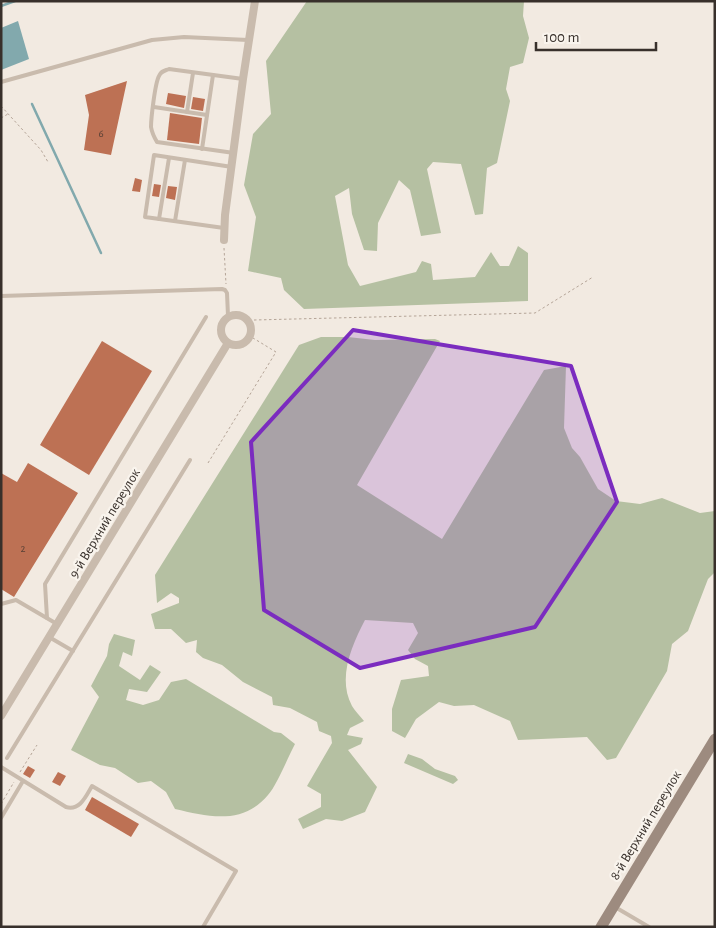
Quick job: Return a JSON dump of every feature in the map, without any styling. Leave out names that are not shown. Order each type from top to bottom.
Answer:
[{"type":"street","points":[[224,240],[248,40],[255,1]]},
{"type":"street","points":[[234,314],[241,315],[250,323],[250,336],[246,341],[234,345],[228,343],[223,338],[220,332],[221,326],[223,320],[228,316],[234,314]]},
{"type":"street","name":"9-й Верхний переулок","points":[[1,716],[228,343]]},
{"type":"street","name":"8-й Верхний переулок","points":[[601,927],[715,738]]},
{"type":"lane","points":[[1,82],[152,40],[184,37],[248,40]]},
{"type":"lane","points":[[234,153],[157,142],[151,127],[158,77],[162,71],[169,69],[243,79]]},
{"type":"lane","points":[[187,112],[192,72]]},
{"type":"lane","points":[[202,149],[213,75]]},
{"type":"lane","points":[[154,106],[207,115]]},
{"type":"lane","points":[[224,228],[145,217],[154,155],[232,167]]},
{"type":"lane","points":[[160,219],[170,158]]},
{"type":"lane","points":[[175,221],[185,160]]},
{"type":"lane","points":[[1,296],[225,290],[228,316]]},
{"type":"lane","points":[[47,618],[45,584],[206,317]]},
{"type":"lane","points":[[7,758],[190,460]]},
{"type":"lane","points":[[1,604],[16,600],[57,624]]},
{"type":"lane","points":[[49,637],[73,651]]},
{"type":"lane","points":[[1,767],[66,807],[76,808],[92,786],[236,871],[203,927]]},
{"type":"lane","points":[[1,818],[23,781]]},
{"type":"lane","points":[[614,906],[649,927]]},
{"type":"path","points":[[1,106],[41,150],[48,162]]},
{"type":"path","points":[[1,118],[8,114]]},
{"type":"path","points":[[224,240],[225,290]]},
{"type":"path","points":[[254,320],[535,313],[593,277]]},
{"type":"path","points":[[208,464],[276,352],[252,338]]},
{"type":"highlighted area","points":[[353,330],[426,341],[571,366],[617,502],[535,627],[360,668],[264,610],[251,442]]},
{"type":"green space","points":[[307,1],[524,1],[523,16],[529,38],[523,63],[510,67],[506,89],[510,101],[497,163],[487,168],[483,214],[475,215],[461,164],[433,162],[427,169],[441,233],[421,236],[410,190],[399,180],[378,223],[377,251],[364,250],[352,214],[349,188],[335,196],[348,265],[360,286],[416,272],[422,261],[431,264],[433,280],[475,277],[491,252],[500,266],[509,266],[518,246],[528,253],[528,301],[304,309],[284,290],[281,278],[248,271],[256,217],[244,185],[253,134],[271,114],[266,61]]},
{"type":"green space","points":[[321,337],[375,340],[435,339],[440,341],[357,485],[442,539],[544,370],[566,366],[564,428],[572,448],[580,457],[598,489],[616,501],[640,504],[662,498],[700,513],[715,511],[715,572],[708,579],[688,631],[672,644],[667,671],[616,758],[607,760],[587,737],[518,740],[510,721],[474,705],[454,706],[439,702],[416,719],[405,738],[392,731],[392,709],[401,680],[429,676],[428,666],[415,659],[408,650],[418,633],[413,623],[365,620],[351,651],[346,673],[348,695],[352,706],[364,721],[350,728],[347,735],[363,738],[361,744],[348,750],[377,787],[365,812],[342,821],[326,819],[303,829],[298,819],[321,807],[321,794],[307,786],[332,743],[331,736],[319,731],[317,722],[290,708],[273,705],[272,697],[243,682],[222,665],[203,658],[196,652],[197,640],[186,643],[171,629],[155,629],[151,614],[179,603],[179,598],[171,593],[157,603],[155,575],[299,345]]},
{"type":"green space","points":[[114,634],[135,640],[132,656],[123,652],[119,666],[140,680],[150,665],[161,672],[147,692],[129,689],[126,700],[143,705],[159,700],[171,682],[186,679],[274,732],[281,733],[295,744],[275,785],[258,805],[237,815],[225,816],[213,816],[175,809],[166,792],[151,781],[138,783],[115,768],[100,765],[71,750],[99,697],[91,686],[107,656],[109,644]]},
{"type":"green space","points":[[408,754],[422,759],[435,769],[455,776],[458,780],[453,784],[404,763]]},
{"type":"water","points":[[18,21],[29,59],[1,70],[1,28]]},
{"type":"building","points":[[127,81],[111,155],[84,150],[89,115],[85,95]]},
{"type":"building","points":[[168,93],[186,96],[184,108],[166,104]]},
{"type":"building","points":[[193,97],[205,99],[203,111],[191,109]]},
{"type":"building","points":[[170,113],[202,118],[199,144],[167,140]]},
{"type":"building","points":[[135,178],[142,180],[140,192],[132,191]]},
{"type":"building","points":[[154,184],[161,185],[159,197],[152,196]]},
{"type":"building","points":[[168,186],[177,187],[175,200],[166,198]]},
{"type":"building","points":[[102,341],[152,371],[89,475],[40,445]]},
{"type":"building","points":[[28,463],[78,493],[14,597],[1,589],[1,473],[17,482]]},
{"type":"building","points":[[28,766],[35,770],[30,778],[23,774]]},
{"type":"building","points":[[58,772],[66,776],[60,786],[52,782]]},
{"type":"building","points":[[92,797],[139,824],[131,837],[85,810]]},
{"type":"waterway","points":[[1,6],[15,1]]},
{"type":"waterway","points":[[32,104],[101,253]]}]
